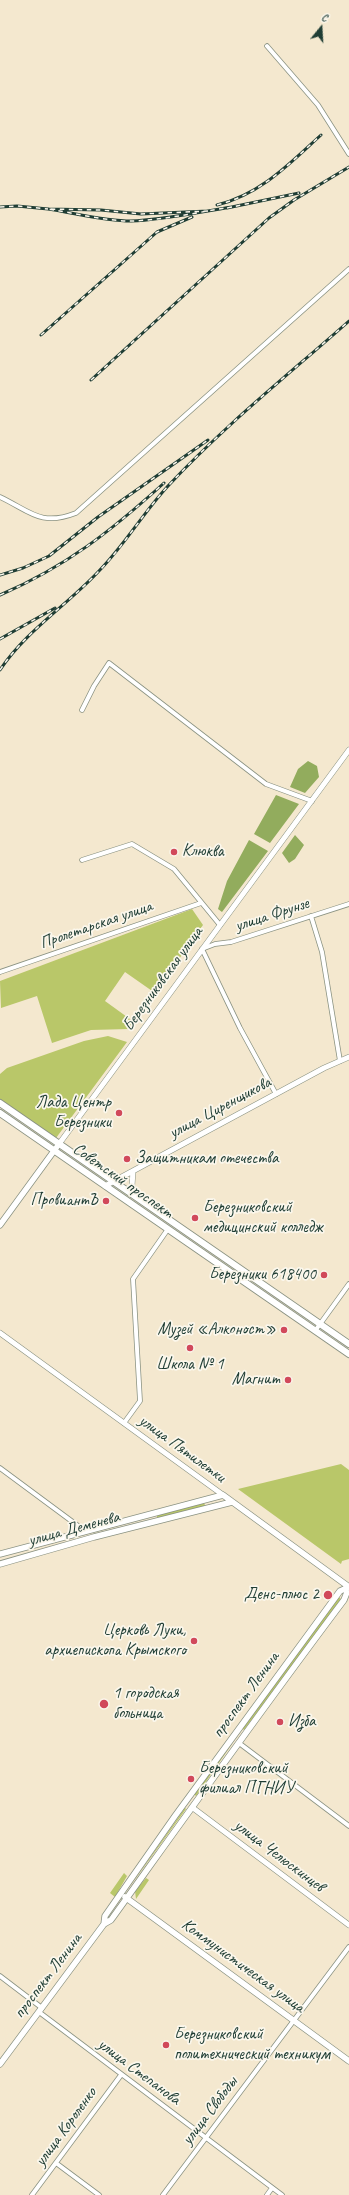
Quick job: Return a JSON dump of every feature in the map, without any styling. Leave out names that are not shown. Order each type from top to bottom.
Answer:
[{"type":"main road","name":"Советский проспект","points":[[0,1103],[349,1344]]},
{"type":"main road","name":"Советский проспект","points":[[0,1113],[349,1354]]},
{"type":"main road","name":"Березниковская улица","points":[[0,1225],[60,1144]]},
{"type":"main road","name":"улица Пятилетки","points":[[223,1495],[349,1587]]},
{"type":"main road","name":"улица Деменева","points":[[0,1554],[223,1495]]},
{"type":"main road","name":"улица Деменева","points":[[0,1564],[94,1537],[232,1502]]},
{"type":"main road","points":[[152,1513],[155,1522]]},
{"type":"main road","name":"проспект Ленина","points":[[0,2064],[104,1924],[111,1920],[193,1808],[238,1743],[344,1600],[349,1587]]},
{"type":"main road","name":"проспект Ленина","points":[[104,1924],[105,1916],[120,1894],[307,1635],[340,1591],[349,1587]]},
{"type":"main road","name":"Коммунистическая улица","points":[[120,1894],[349,2061]]},
{"type":"street","points":[[267,46],[318,105],[349,154]]},
{"type":"street","points":[[0,497],[28,513],[46,519],[61,518],[76,513],[349,269]]},
{"type":"street","points":[[82,710],[94,686],[110,663],[266,784],[312,801]]},
{"type":"street","name":"Березниковская улица","points":[[60,1144],[349,750]]},
{"type":"street","points":[[82,860],[132,844],[174,869],[220,925]]},
{"type":"street","name":"Пролетарская улица","points":[[0,972],[201,903]]},
{"type":"street","name":"улица Фрунзе","points":[[202,949],[215,944],[231,942],[349,904]]},
{"type":"street","points":[[311,916],[322,952],[340,1061]]},
{"type":"street","points":[[202,949],[240,1028],[276,1094]]},
{"type":"street","name":"улица Циренщикова","points":[[105,1186],[276,1094],[349,1057]]},
{"type":"street","points":[[133,1171],[132,1186],[139,1199]]},
{"type":"street","points":[[124,1423],[140,1402],[133,1279],[168,1229]]},
{"type":"street","points":[[315,1331],[349,1284]]},
{"type":"street","name":"улица Пятилетки","points":[[0,1333],[223,1495]]},
{"type":"street","points":[[0,1468],[85,1531]]},
{"type":"street","points":[[238,1743],[349,1826]]},
{"type":"street","name":"улица Челюскинцев","points":[[193,1808],[349,1925]]},
{"type":"street","name":"улица Свободы","points":[[163,2195],[349,1947]]},
{"type":"street","name":"улица Степанова","points":[[0,1976],[121,2075],[282,2195]]},
{"type":"street","name":"улица Короленко","points":[[32,2195],[121,2075]]},
{"type":"street","points":[[56,2163],[100,2195]]},
{"type":"street","points":[[267,2195],[272,2188]]},
{"type":"green space","points":[[308,761],[317,766],[319,777],[305,793],[290,787],[298,769]]},
{"type":"green space","points":[[276,795],[299,804],[270,843],[254,834]]},
{"type":"green space","points":[[295,835],[304,845],[295,859],[289,863],[282,853]]},
{"type":"green space","points":[[249,840],[268,851],[222,912],[218,909],[227,881]]},
{"type":"green space","points":[[192,909],[203,925],[155,993],[125,972],[105,1001],[134,1022],[129,1029],[91,1030],[52,1043],[37,996],[1,1008],[0,981]]},
{"type":"green space","points":[[108,1036],[127,1042],[56,1138],[0,1100],[0,1074],[7,1068],[84,1041]]},
{"type":"green space","points":[[341,1464],[349,1470],[349,1559],[342,1561],[341,1564],[238,1489]]},
{"type":"green space","points":[[204,1502],[205,1506],[157,1519],[157,1513]]},
{"type":"green space","points":[[339,1597],[341,1599],[244,1730],[242,1728]]},
{"type":"green space","points":[[232,1744],[196,1796],[194,1794]]},
{"type":"green space","points":[[185,1808],[186,1809],[126,1892]]},
{"type":"green space","points":[[124,1873],[127,1876],[115,1897],[110,1893]]},
{"type":"green space","points":[[146,1878],[149,1880],[136,1899],[135,1891]]},
{"type":"railway","points":[[217,205],[247,194],[261,186],[286,167],[321,135]]},
{"type":"railway","points":[[91,380],[269,218],[294,200],[349,167]]},
{"type":"railway","points":[[227,208],[299,193]]},
{"type":"railway","points":[[0,207],[17,206],[48,209]]},
{"type":"railway","points":[[208,211],[141,214],[101,210],[48,209],[100,218],[131,221],[182,216],[232,207]]},
{"type":"railway","points":[[41,335],[157,232],[192,217]]},
{"type":"railway","points":[[0,670],[22,643],[86,584],[107,562],[159,496],[189,464],[211,442],[349,321]]},
{"type":"railway","points":[[0,575],[23,568],[49,556],[98,517],[208,440]]},
{"type":"railway","points":[[0,595],[46,572],[87,546],[125,517],[164,483]]},
{"type":"railway","points":[[0,639],[55,608]]},
{"type":"place","name":"Клюква","points":[[174,852]]},
{"type":"place","name":"Лада Центр Березники","points":[[119,1113]]},
{"type":"place","name":"Защитникам отечества","points":[[127,1159]]},
{"type":"place","name":"ПровиантЪ","points":[[106,1201]]},
{"type":"place","name":"Березниковский медицинский колледж","points":[[195,1218]]},
{"type":"place","name":"Березники 618400","points":[[324,1275]]},
{"type":"place","name":"Музей «Алконост»","points":[[284,1330]]},
{"type":"place","name":"Школа № 1","points":[[190,1348]]},
{"type":"place","name":"Магнит","points":[[288,1380]]},
{"type":"place","name":"Денс-плюс 2","points":[[328,1595]]},
{"type":"place","name":"Церковь Луки, архиепископа Крымского","points":[[194,1641]]},
{"type":"place","name":"1 городская больница","points":[[104,1704]]},
{"type":"place","name":"Изба","points":[[280,1722]]},
{"type":"place","name":"Березниковский филиал ПГНИУ","points":[[191,1779]]},
{"type":"place","name":"Березниковский политехнический техникум","points":[[166,2045]]}]
